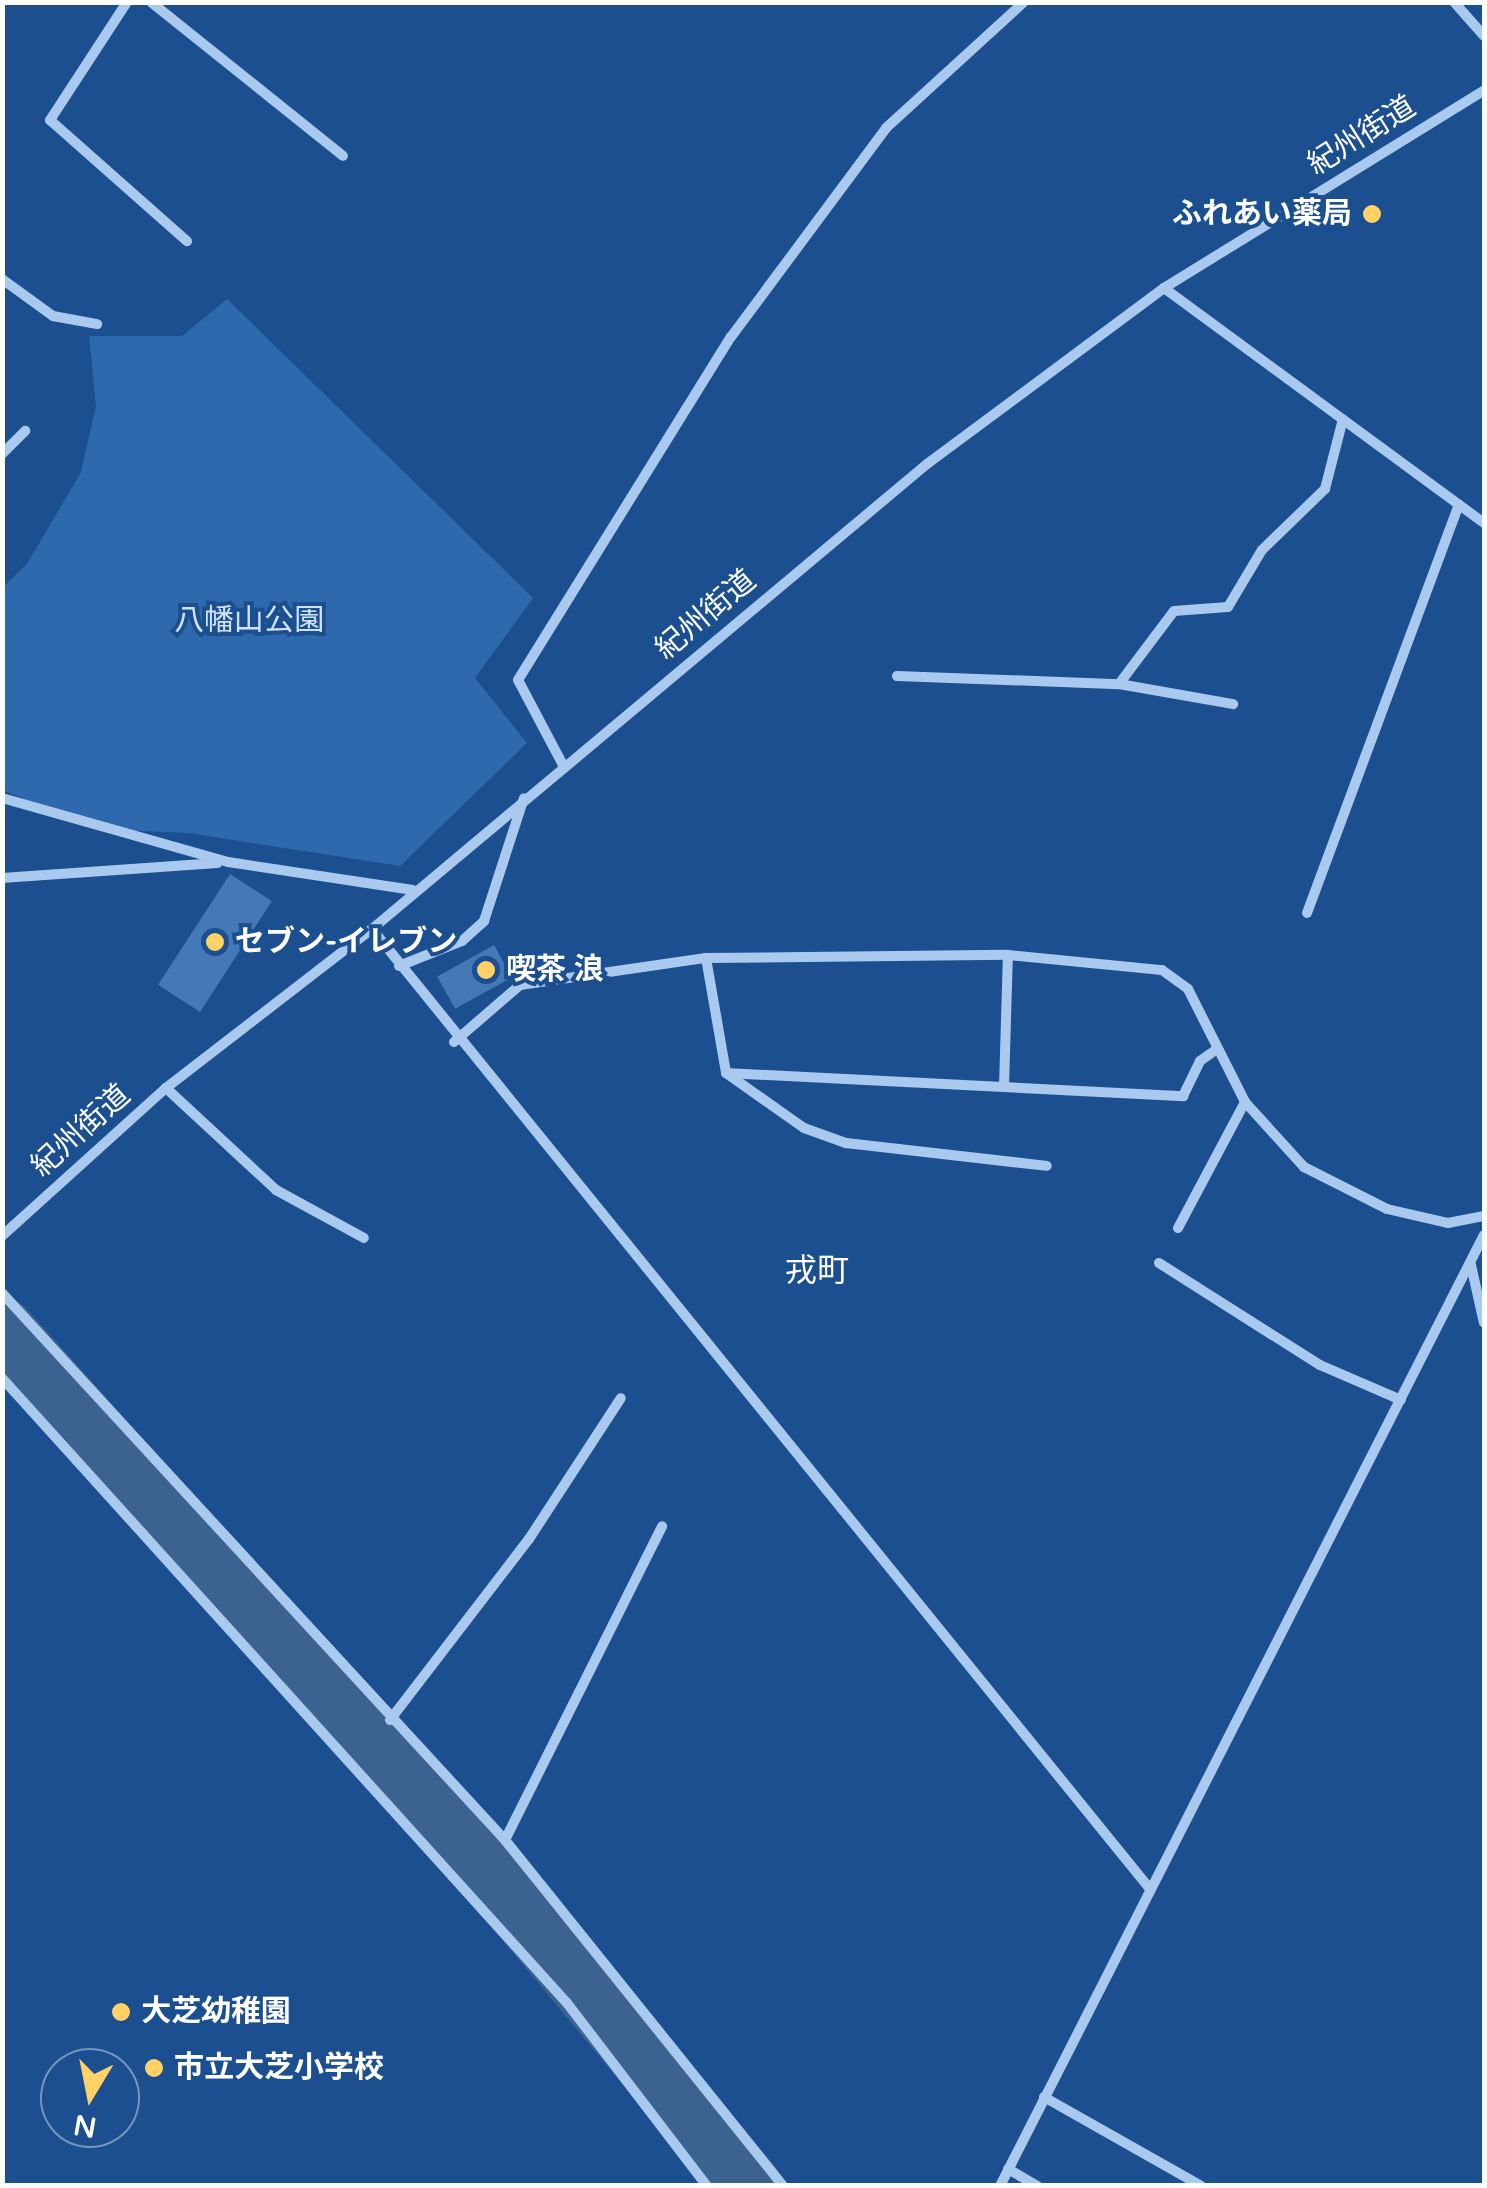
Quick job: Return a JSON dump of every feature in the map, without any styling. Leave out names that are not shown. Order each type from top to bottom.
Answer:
[{"type":"street","points":[[126,2],[50,120],[188,242]]},
{"type":"street","points":[[152,2],[342,156]]},
{"type":"street","points":[[563,765],[518,680],[731,337],[864,158],[1024,2]]},
{"type":"street","points":[[1454,2],[1484,36]]},
{"type":"street","name":"紀州街道","points":[[2,1236],[166,1088],[372,929],[413,890],[927,464],[1164,288],[1484,90]]},
{"type":"street","points":[[5,286],[53,316],[98,324]]},
{"type":"street","points":[[1164,288],[1484,523]]},
{"type":"street","points":[[1119,684],[1174,612],[1228,607],[1262,550],[1324,489],[1343,419]]},
{"type":"street","points":[[2,454],[25,431]]},
{"type":"street","points":[[1307,913],[1460,504]]},
{"type":"street","points":[[898,676],[1119,684],[1233,704]]},
{"type":"street","points":[[2,798],[228,862],[413,890]]},
{"type":"street","points":[[399,966],[462,941],[484,920],[524,798]]},
{"type":"street","points":[[2,878],[228,862]]},
{"type":"street","points":[[372,929],[454,1042],[1149,1888]]},
{"type":"street","points":[[454,1042],[520,985],[706,958],[1008,955],[1162,970],[1188,989],[1244,1102],[1304,1167],[1388,1210],[1448,1223],[1484,1216]]},
{"type":"street","points":[[1004,1087],[1008,955]]},
{"type":"street","points":[[706,958],[726,1073],[804,1128],[846,1143],[1047,1166]]},
{"type":"street","points":[[726,1073],[1183,1096],[1200,1061],[1217,1049]]},
{"type":"street","points":[[166,1088],[276,1190],[364,1238]]},
{"type":"street","points":[[1178,1228],[1244,1102]]},
{"type":"street","points":[[1000,2186],[1484,1235]]},
{"type":"street","points":[[1159,1263],[1320,1366],[1401,1400]]},
{"type":"street","points":[[1472,1265],[1484,1322]]},
{"type":"street","points":[[2,1292],[390,1720],[505,1840],[782,2186]]},
{"type":"street","points":[[2,1378],[567,2003],[706,2186]]},
{"type":"street","points":[[390,1720],[529,1539],[621,1398]]},
{"type":"street","points":[[505,1840],[662,1526]]},
{"type":"street","points":[[1044,2097],[1201,2186]]},
{"type":"street","points":[[1008,2169],[1038,2186]]},
{"type":"green space","name":"八幡山公園","points":[[227,299],[533,598],[475,678],[527,743],[400,866],[189,833],[94,829],[3,790],[3,587],[27,564],[81,472],[96,406],[89,336],[182,336]]},
{"type":"building","name":"セブン-イレブン","points":[[230,874],[272,901],[200,1012],[158,985]]},
{"type":"building","points":[[494,945],[512,977],[455,1009],[437,977]]},
{"type":"waterway","points":[[2,1330],[528,1920],[749,2186]]},
{"type":"place","name":"ふれあい薬局","points":[[1372,214]]},
{"type":"place","name":"セブン-イレブン","points":[[215,942]]},
{"type":"place","name":"喫茶 浪","points":[[486,970]]},
{"type":"place","name":"大芝幼稚園","points":[[121,2012]]},
{"type":"place","name":"市立大芝小学校","points":[[154,2068]]},
{"type":"district","name":"戎町","points":[[817,1271]]}]
